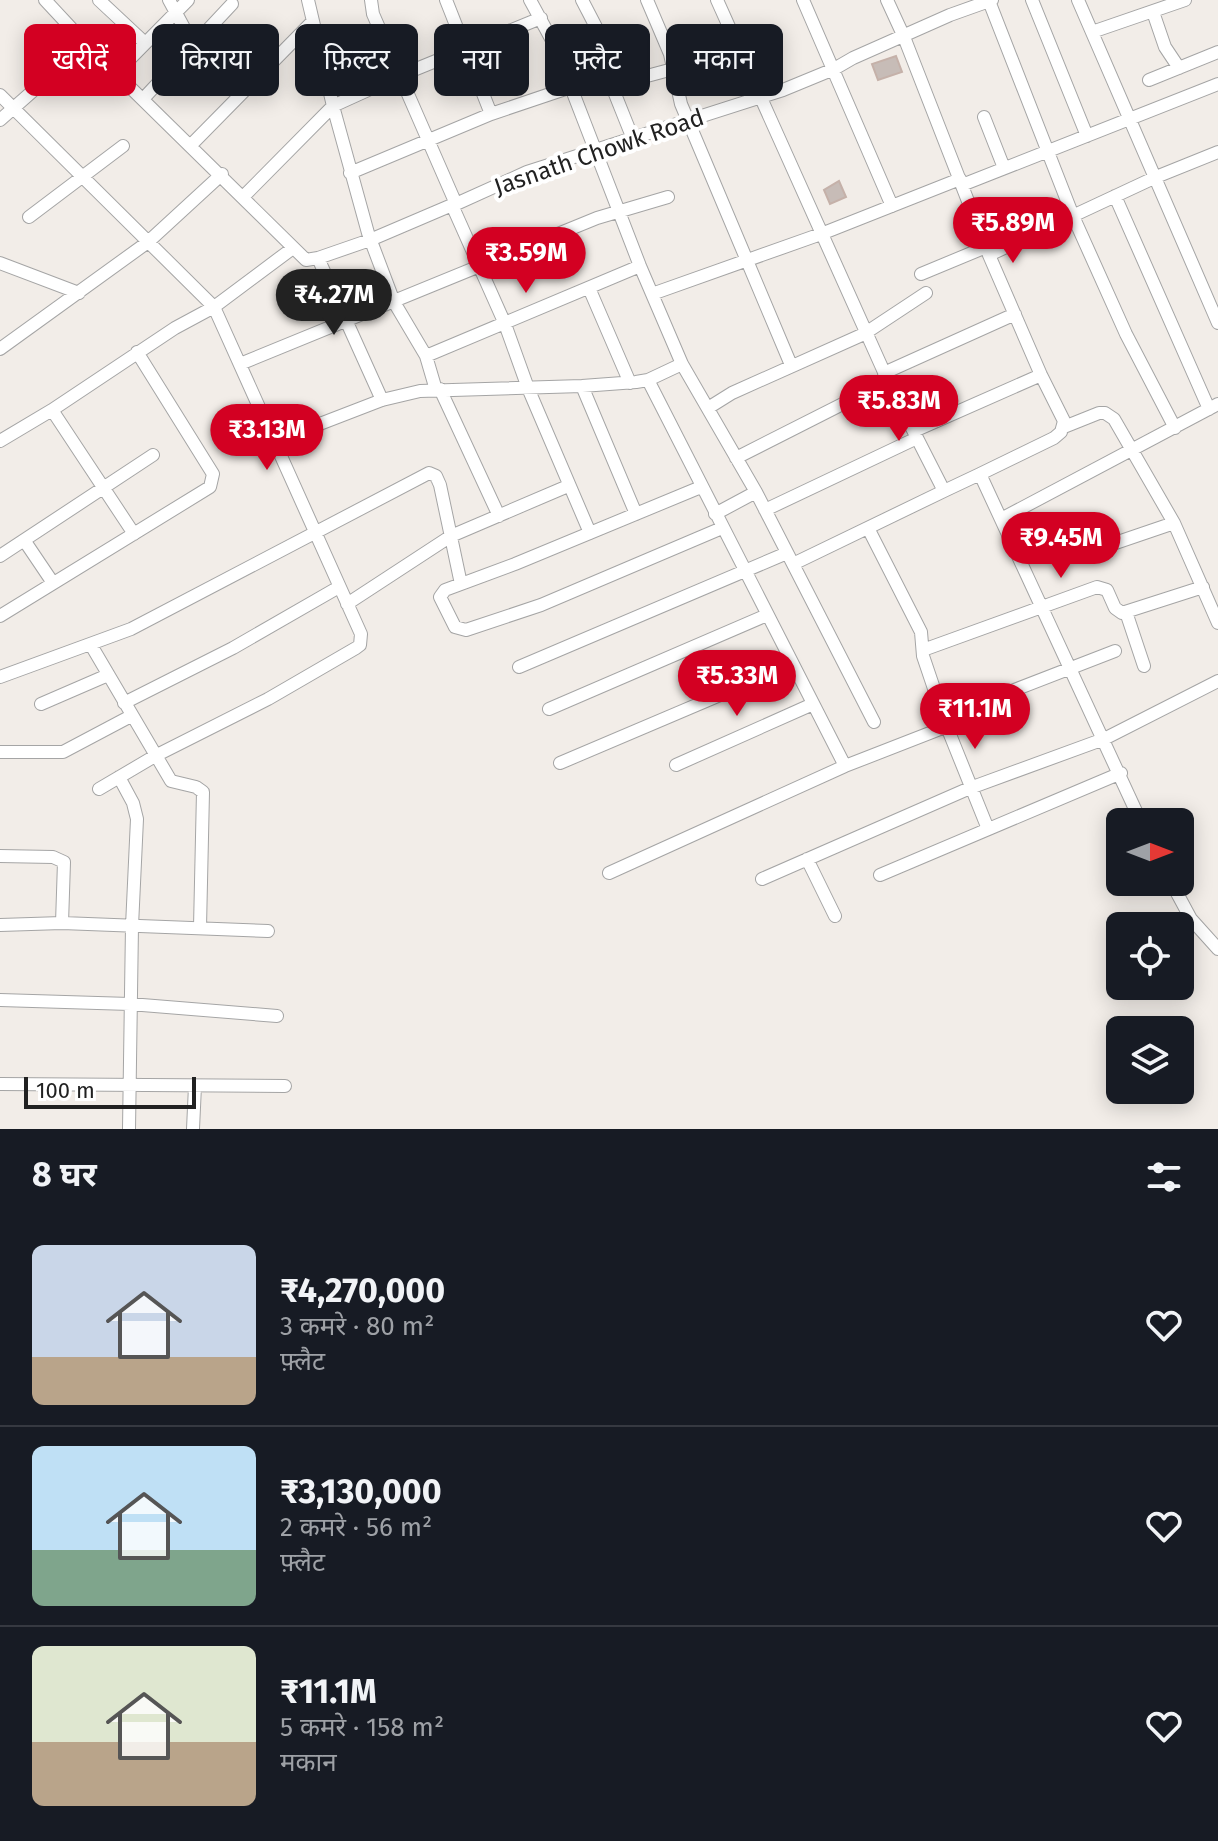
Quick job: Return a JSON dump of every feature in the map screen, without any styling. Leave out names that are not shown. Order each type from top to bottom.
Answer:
[{"type":"street","points":[[45,0],[67,24]]},
{"type":"street","points":[[99,0],[145,43]]},
{"type":"street","points":[[169,0],[182,24]]},
{"type":"street","points":[[136,52],[188,0]]},
{"type":"street","points":[[308,0],[350,173],[370,240],[394,302],[426,356],[438,389],[499,516]]},
{"type":"street","points":[[371,2],[386,0]]},
{"type":"street","points":[[446,0],[455,24]]},
{"type":"street","points":[[530,0],[545,27]]},
{"type":"street","points":[[582,0],[593,24]]},
{"type":"street","points":[[647,0],[666,45]]},
{"type":"street","points":[[717,0],[820,235],[886,377],[944,491]]},
{"type":"street","points":[[803,0],[892,206]]},
{"type":"street","points":[[887,0],[988,251],[1041,375],[1061,413],[1064,427]]},
{"type":"street","points":[[1032,0],[1087,136]]},
{"type":"street","points":[[1078,0],[1218,323]]},
{"type":"street","points":[[1092,32],[1185,0]]},
{"type":"street","points":[[991,1],[1073,216],[1126,334],[1175,428]]},
{"type":"street","name":"Jasnath Chowk Road","points":[[408,96],[456,204],[527,172],[762,97],[834,69],[950,15],[991,1]]},
{"type":"street","name":"Jasnath Chowk Road","points":[[371,2],[377,24]]},
{"type":"street","points":[[143,99],[232,4]]},
{"type":"street","points":[[1153,12],[1165,47],[1179,68]]},
{"type":"street","points":[[526,24],[541,18]]},
{"type":"street","points":[[191,145],[313,21]]},
{"type":"street","points":[[1149,80],[1218,52]]},
{"type":"street","points":[[652,294],[1004,168],[1218,84]]},
{"type":"street","points":[[136,92],[306,260],[370,240],[452,205],[505,324],[528,388],[590,533]]},
{"type":"street","points":[[0,95],[214,307],[361,634],[356,648],[99,789]]},
{"type":"street","points":[[0,120],[27,96]]},
{"type":"street","points":[[244,196],[333,106],[355,96]]},
{"type":"street","points":[[484,96],[491,114]]},
{"type":"street","points":[[350,173],[491,114],[545,96]]},
{"type":"street","points":[[574,96],[640,266],[682,364],[756,492],[874,722]]},
{"type":"street","points":[[616,96],[633,139]]},
{"type":"street","points":[[679,96],[791,365]]},
{"type":"street","points":[[984,117],[1004,168]]},
{"type":"street","points":[[29,217],[123,146]]},
{"type":"street","points":[[921,274],[988,251],[1218,152]]},
{"type":"street","points":[[0,349],[148,242],[222,174]]},
{"type":"street","points":[[1001,519],[1213,407],[1115,196]]},
{"type":"street","points":[[240,364],[597,218],[668,197]]},
{"type":"street","points":[[0,441],[137,352],[214,307],[293,248]]},
{"type":"street","points":[[318,258],[382,400]]},
{"type":"street","points":[[0,263],[79,293]]},
{"type":"street","points":[[426,356],[640,266]]},
{"type":"street","points":[[589,288],[630,383]]},
{"type":"street","points":[[708,408],[732,393],[866,333],[926,293]]},
{"type":"street","points":[[736,458],[886,377],[1015,314]]},
{"type":"street","points":[[0,616],[210,487],[214,479],[137,352]]},
{"type":"street","points":[[273,442],[401,394],[438,389],[630,383],[648,380],[682,364]]},
{"type":"street","points":[[765,510],[1041,375]]},
{"type":"street","points":[[648,380],[845,766]]},
{"type":"street","points":[[582,386],[636,514]]},
{"type":"street","points":[[52,410],[134,534]]},
{"type":"street","points":[[519,667],[745,572],[868,528],[1054,438],[1064,427],[1105,413],[1114,419],[1174,523],[1217,617]]},
{"type":"street","points":[[0,556],[153,455]]},
{"type":"street","points":[[0,677],[131,629],[429,473],[436,476],[440,485],[461,584]]},
{"type":"street","points":[[980,474],[1135,808]]},
{"type":"street","points":[[347,604],[451,536],[568,486]]},
{"type":"street","points":[[701,487],[445,590],[440,597],[455,627],[462,631],[541,605],[722,528]]},
{"type":"street","points":[[715,514],[756,492]]},
{"type":"street","points":[[1080,555],[1174,523]]},
{"type":"street","points":[[868,528],[921,632],[923,650],[947,727],[988,829]]},
{"type":"street","points":[[24,540],[53,583]]},
{"type":"street","points":[[124,703],[233,648],[339,587]]},
{"type":"street","points":[[923,650],[1101,587],[1107,590],[1115,608],[1126,612],[1203,587]]},
{"type":"street","points":[[1126,612],[1144,666]]},
{"type":"street","points":[[549,709],[767,615]]},
{"type":"street","points":[[91,645],[171,781],[196,787],[203,792],[200,927]]},
{"type":"street","points":[[609,873],[845,766],[976,715],[1004,694],[1115,651]]},
{"type":"street","points":[[560,763],[793,664]]},
{"type":"street","points":[[41,704],[108,675]]},
{"type":"street","points":[[762,879],[970,788],[1103,739],[1218,681]]},
{"type":"street","points":[[676,765],[813,704]]},
{"type":"street","points":[[0,752],[63,752],[131,716]]},
{"type":"street","points":[[880,875],[1121,773]]},
{"type":"street","points":[[119,777],[133,803],[137,819],[129,1129]]},
{"type":"street","points":[[0,856],[53,857],[64,862],[62,923]]},
{"type":"street","points":[[807,859],[835,916]]},
{"type":"street","points":[[1179,896],[1191,919],[1218,949]]},
{"type":"street","points":[[0,925],[62,923],[268,931]]},
{"type":"street","points":[[1204,936],[1218,928]]},
{"type":"street","points":[[0,1000],[130,1004],[277,1016]]},
{"type":"street","points":[[0,1084],[285,1086]]},
{"type":"street","points":[[193,1129],[195,1086]]},
{"type":"building","points":[[896,56],[902,72],[878,80],[872,64]]},
{"type":"building","points":[[839,181],[846,197],[830,204],[824,190]]}]
